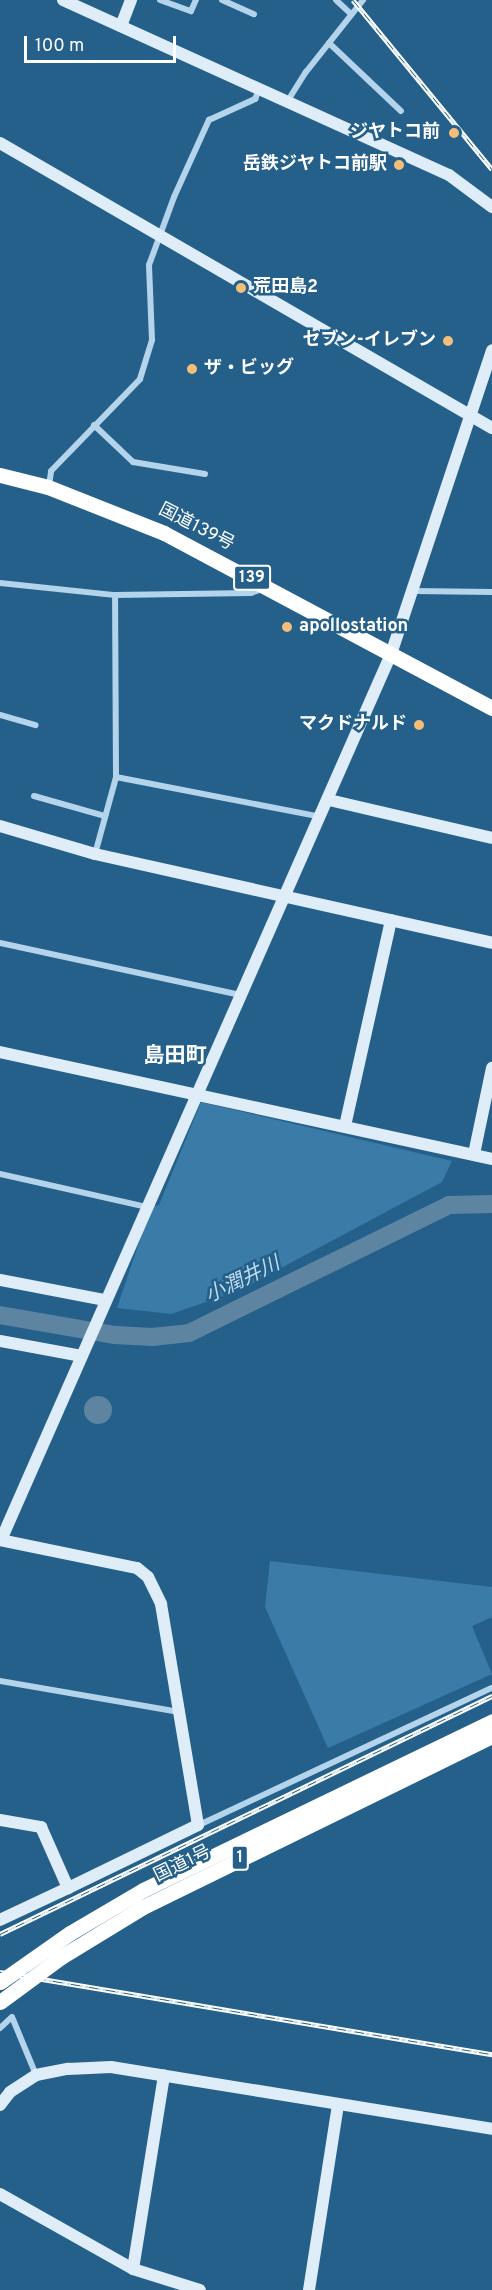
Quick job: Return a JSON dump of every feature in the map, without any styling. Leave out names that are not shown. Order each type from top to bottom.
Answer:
[{"type":"highway","name":"国道139号","points":[[0,475],[48,487],[121,513],[268,586],[492,708]]},
{"type":"highway","name":"国道1号","points":[[0,1982],[70,1933],[143,1890],[492,1721]]},
{"type":"highway","name":"国道1号","points":[[0,2002],[61,1957],[143,1906],[492,1736]]},
{"type":"street","points":[[63,0],[449,176],[492,207]]},
{"type":"street","points":[[122,26],[131,0]]},
{"type":"street","points":[[160,0],[191,11],[196,0]]},
{"type":"street","points":[[222,0],[254,14]]},
{"type":"street","points":[[336,0],[351,14]]},
{"type":"street","points":[[287,103],[329,43],[363,0]]},
{"type":"street","points":[[329,43],[401,111]]},
{"type":"street","points":[[48,487],[51,471],[94,424],[132,388],[148,362],[152,340],[149,265],[159,234],[209,120],[255,99],[259,90]]},
{"type":"street","points":[[0,143],[492,428]]},
{"type":"street","points":[[198,1826],[161,1604],[148,1577],[137,1568],[118,1562],[0,1540],[391,654],[492,350]]},
{"type":"street","points":[[94,424],[133,462],[206,474]]},
{"type":"street","points":[[0,583],[115,594],[251,593],[268,586]]},
{"type":"street","points":[[413,591],[492,592]]},
{"type":"street","points":[[96,854],[116,777],[115,594]]},
{"type":"street","points":[[0,715],[36,725]]},
{"type":"street","points":[[116,777],[321,817]]},
{"type":"street","points":[[34,796],[105,816]]},
{"type":"street","points":[[328,800],[492,838]]},
{"type":"street","points":[[0,825],[96,854],[492,943]]},
{"type":"street","points":[[345,1126],[391,920]]},
{"type":"street","points":[[0,943],[240,995]]},
{"type":"street","points":[[0,1052],[492,1159]]},
{"type":"street","points":[[474,1154],[492,1068]]},
{"type":"street","points":[[0,1174],[147,1207]]},
{"type":"street","points":[[0,1280],[105,1304]]},
{"type":"street","points":[[0,1341],[84,1352]]},
{"type":"street","points":[[0,1681],[179,1712]]},
{"type":"street","points":[[0,1920],[492,1688]]},
{"type":"street","points":[[0,1820],[41,1827],[68,1888]]},
{"type":"street","points":[[0,2028],[12,2017],[36,2075]]},
{"type":"street","points":[[0,2105],[10,2092],[36,2075],[111,2067],[492,2129]]},
{"type":"street","points":[[133,2269],[164,2075]]},
{"type":"street","points":[[309,2290],[338,2104]]},
{"type":"street","points":[[0,2194],[133,2269],[200,2290]]},
{"type":"shaded area","points":[[201,1102],[452,1161],[442,1182],[238,1291],[171,1314],[117,1308],[151,1207],[159,1205]]},
{"type":"shaded area","points":[[98,1396],[108,1400],[112,1410],[108,1420],[98,1424],[88,1420],[84,1410],[88,1400]]},
{"type":"shaded area","points":[[270,1561],[492,1587],[492,1617],[472,1626],[492,1674],[328,1748],[265,1607]]},
{"type":"waterway","name":"小潤井川","points":[[0,1315],[115,1335],[152,1337],[189,1333],[449,1205],[492,1204]]},
{"type":"railway","points":[[353,0],[492,169]]},
{"type":"railway","points":[[0,1934],[492,1696]]},
{"type":"railway","points":[[0,1972],[492,2054]]},
{"type":"place","name":"ジヤトコ前","points":[[454,133]]},
{"type":"place","name":"岳鉄ジヤトコ前駅","points":[[399,165]]},
{"type":"place","name":"荒田島2","points":[[241,288]]},
{"type":"place","name":"セブン-イレブン","points":[[448,341]]},
{"type":"place","name":"ザ・ビッグ","points":[[192,369]]},
{"type":"place","name":"apollostation","points":[[287,627]]},
{"type":"place","name":"マクドナルド","points":[[419,725]]},
{"type":"district","name":"島田町","points":[[175,1057]]}]
